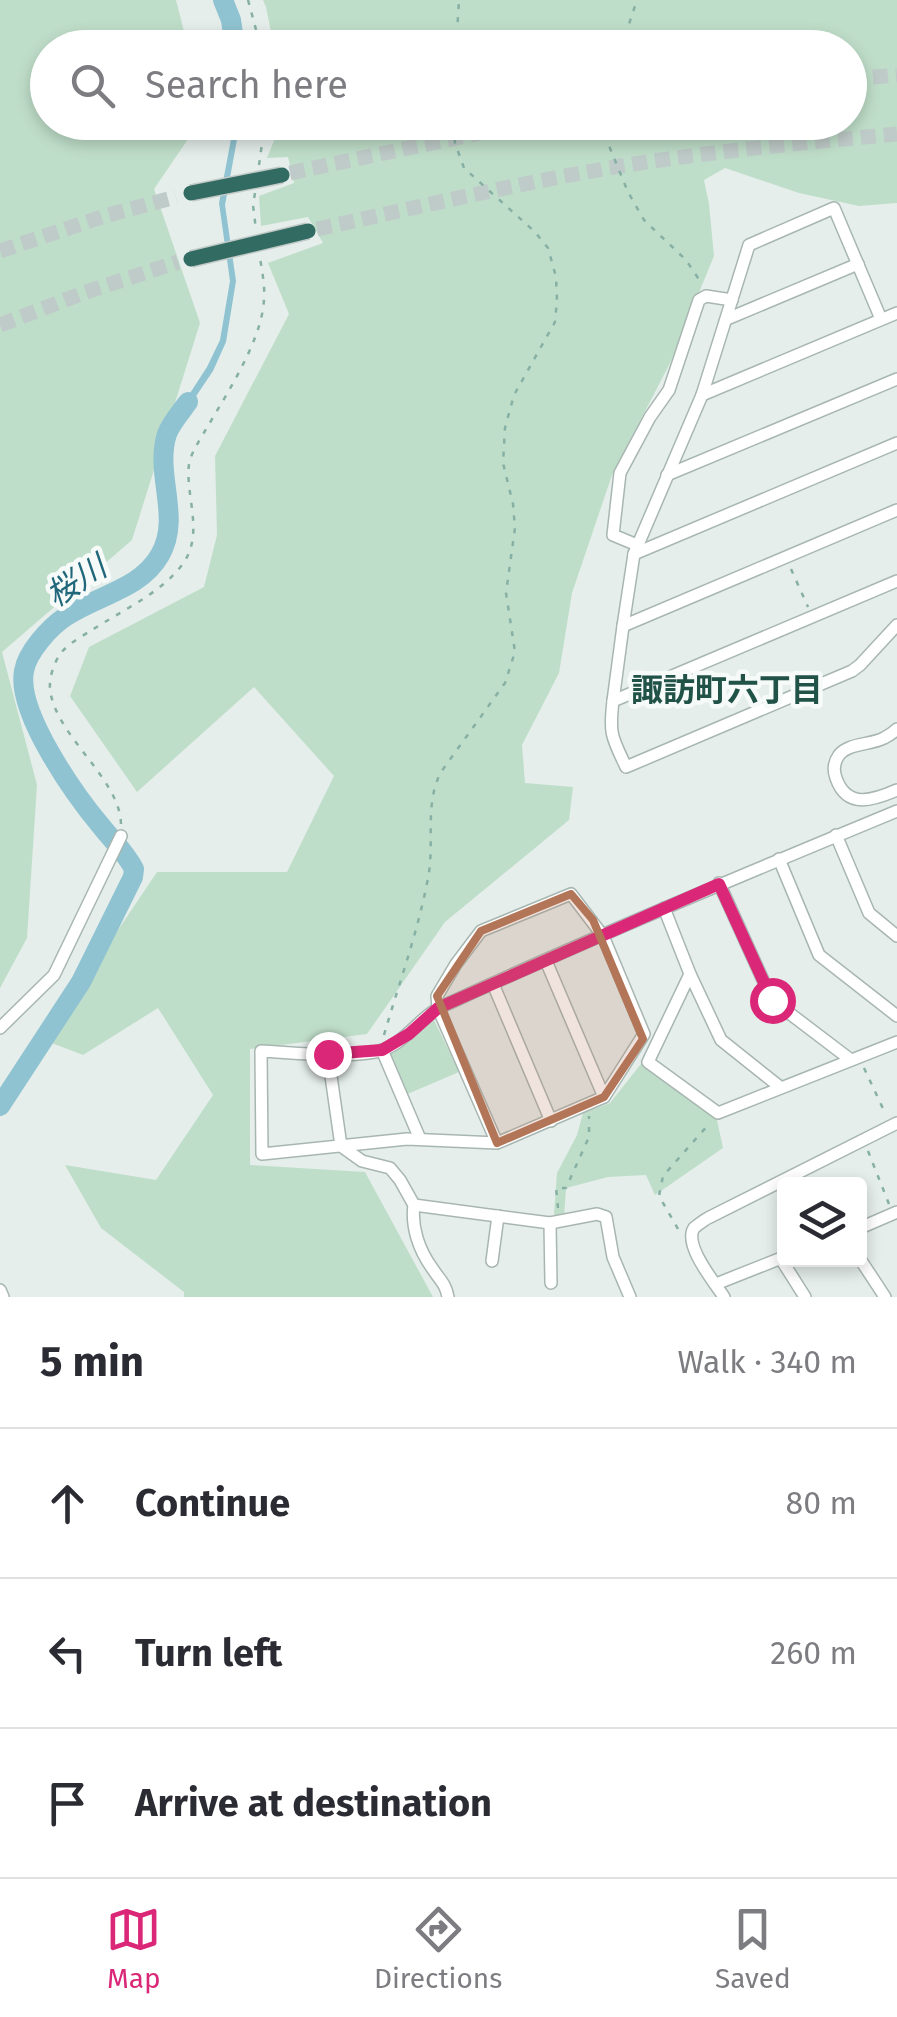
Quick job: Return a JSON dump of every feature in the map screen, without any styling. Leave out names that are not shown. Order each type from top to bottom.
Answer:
[{"type":"highway","points":[[190,193],[282,174]]},
{"type":"highway","points":[[192,259],[308,231]]},
{"type":"street","points":[[882,320],[834,208],[749,245],[702,394],[635,550],[610,726],[626,767],[852,671],[897,625]]},
{"type":"street","points":[[727,319],[858,264]]},
{"type":"street","points":[[635,550],[613,535],[620,473],[668,390],[699,300],[706,296],[732,300]]},
{"type":"street","points":[[702,394],[897,313]]},
{"type":"street","points":[[667,475],[897,380]]},
{"type":"street","points":[[635,550],[897,443]]},
{"type":"street","points":[[622,626],[897,510]]},
{"type":"street","points":[[613,702],[897,581]]},
{"type":"street","points":[[897,729],[885,738],[843,751],[834,771],[843,792],[853,799],[874,799],[897,790]]},
{"type":"street","points":[[497,1143],[438,1008],[437,996],[482,932],[571,894],[603,936],[644,1034],[604,1097],[497,1143],[420,1139],[262,1154],[261,1051],[328,1054],[382,1050],[409,1034],[438,1008],[603,936],[664,908],[778,859],[896,814]]},
{"type":"street","points":[[836,835],[869,913],[897,936]]},
{"type":"street","points":[[0,1028],[54,975],[121,836]]},
{"type":"street","points":[[778,859],[819,955],[897,1016]]},
{"type":"street","points":[[719,884],[772,1000],[855,1059]]},
{"type":"street","points":[[664,908],[721,1040],[780,1088]]},
{"type":"street","points":[[546,961],[604,1097]]},
{"type":"street","points":[[690,974],[648,1062],[718,1113],[897,1042]]},
{"type":"street","points":[[493,984],[551,1121]]},
{"type":"street","points":[[382,1050],[420,1139]]},
{"type":"street","points":[[328,1054],[341,1146],[362,1162],[390,1168],[400,1180],[414,1205],[412,1220],[420,1246],[446,1287],[448,1297]]},
{"type":"street","points":[[724,1297],[694,1252],[690,1239],[694,1228],[894,1125]]},
{"type":"street","points":[[414,1205],[555,1223],[598,1214],[606,1217],[613,1257],[630,1297]]},
{"type":"street","points":[[867,1225],[895,1212]]},
{"type":"street","points":[[492,1261],[498,1216]]},
{"type":"street","points":[[551,1283],[555,1223]]},
{"type":"street","points":[[716,1284],[777,1260]]},
{"type":"street","points":[[788,1267],[805,1297]]},
{"type":"street","points":[[865,1267],[886,1297]]},
{"type":"street","points":[[0,1290],[3,1297]]},
{"type":"path","points":[[248,0],[256,30]]},
{"type":"path","points":[[457,30],[459,0]]},
{"type":"path","points":[[627,30],[637,0]]},
{"type":"path","points":[[258,172],[262,140]]},
{"type":"path","points":[[384,1036],[429,874],[432,787],[505,684],[515,652],[506,592],[515,528],[503,463],[506,428],[514,395],[555,322],[556,277],[548,248],[464,168],[456,140]]},
{"type":"path","points":[[607,140],[644,220],[686,260],[705,289]]},
{"type":"path","points":[[256,188],[253,205],[257,236]]},
{"type":"path","points":[[121,836],[122,818],[116,802],[58,714],[50,689],[53,669],[62,652],[81,636],[171,580],[187,559],[193,511],[189,464],[251,348],[261,321],[264,296],[259,251]]},
{"type":"path","points":[[786,558],[812,618]]},
{"type":"path","points":[[855,1059],[894,1125]]},
{"type":"path","points":[[555,1223],[556,1188],[566,1188],[589,1137],[588,1105]]},
{"type":"path","points":[[678,1229],[659,1196],[663,1176],[718,1113]]},
{"type":"path","points":[[862,1141],[895,1212]]},
{"type":"highlighted area","points":[[571,894],[593,920],[643,1039],[604,1097],[497,1143],[437,996],[481,931]]},
{"type":"green space","points":[[0,0],[176,0],[184,30],[30,30],[30,140],[187,140],[154,189],[200,323],[132,540],[2,652],[37,785],[27,938],[0,988]]},
{"type":"green space","points":[[263,0],[897,0],[897,203],[859,206],[799,193],[725,168],[704,180],[714,256],[670,363],[612,475],[572,593],[559,673],[522,745],[525,783],[573,787],[569,820],[445,922],[367,1034],[250,1049],[250,1165],[365,1172],[433,1297],[184,1297],[184,1292],[101,1228],[65,1165],[156,1180],[213,1095],[158,1008],[83,1055],[44,1040],[157,872],[287,872],[334,776],[254,687],[137,792],[70,696],[89,647],[204,587],[217,535],[215,456],[289,314],[268,263],[323,243],[308,217],[261,226],[259,196],[294,183],[288,157],[267,158],[274,140],[867,140],[867,30],[271,30]]},
{"type":"green space","points":[[434,1020],[459,1072],[405,1095],[388,1056],[425,1022]]},
{"type":"green space","points":[[641,1064],[717,1120],[723,1148],[655,1195],[646,1175],[608,1177],[566,1188],[564,1217],[558,1217],[554,1214],[557,1173],[577,1135],[583,1113],[610,1103]]},
{"type":"water","points":[[231,140],[237,140],[225,205],[236,281],[226,342],[213,371],[176,426],[170,424],[220,340],[230,281],[219,203]]},
{"type":"waterway","name":"桜川","points":[[223,0],[232,30]]},
{"type":"waterway","name":"桜川","points":[[0,1106],[81,982],[134,869],[50,752],[29,708],[24,671],[34,648],[59,621],[130,584],[160,555],[169,526],[164,449],[169,430],[188,402]]},
{"type":"tunnel","points":[[867,78],[897,75]]},
{"type":"tunnel","points":[[867,137],[897,134]]},
{"type":"tunnel","points":[[290,173],[447,140]]},
{"type":"tunnel","points":[[317,229],[609,168],[840,140]]},
{"type":"tunnel","points":[[0,251],[176,197]]},
{"type":"tunnel","points":[[0,325],[178,262]]},
{"type":"district","name":"諏訪町六丁目","points":[[727,690]]},
{"type":"route","points":[[328,1054],[382,1050],[409,1034],[438,1008],[719,884],[772,1000]]}]
